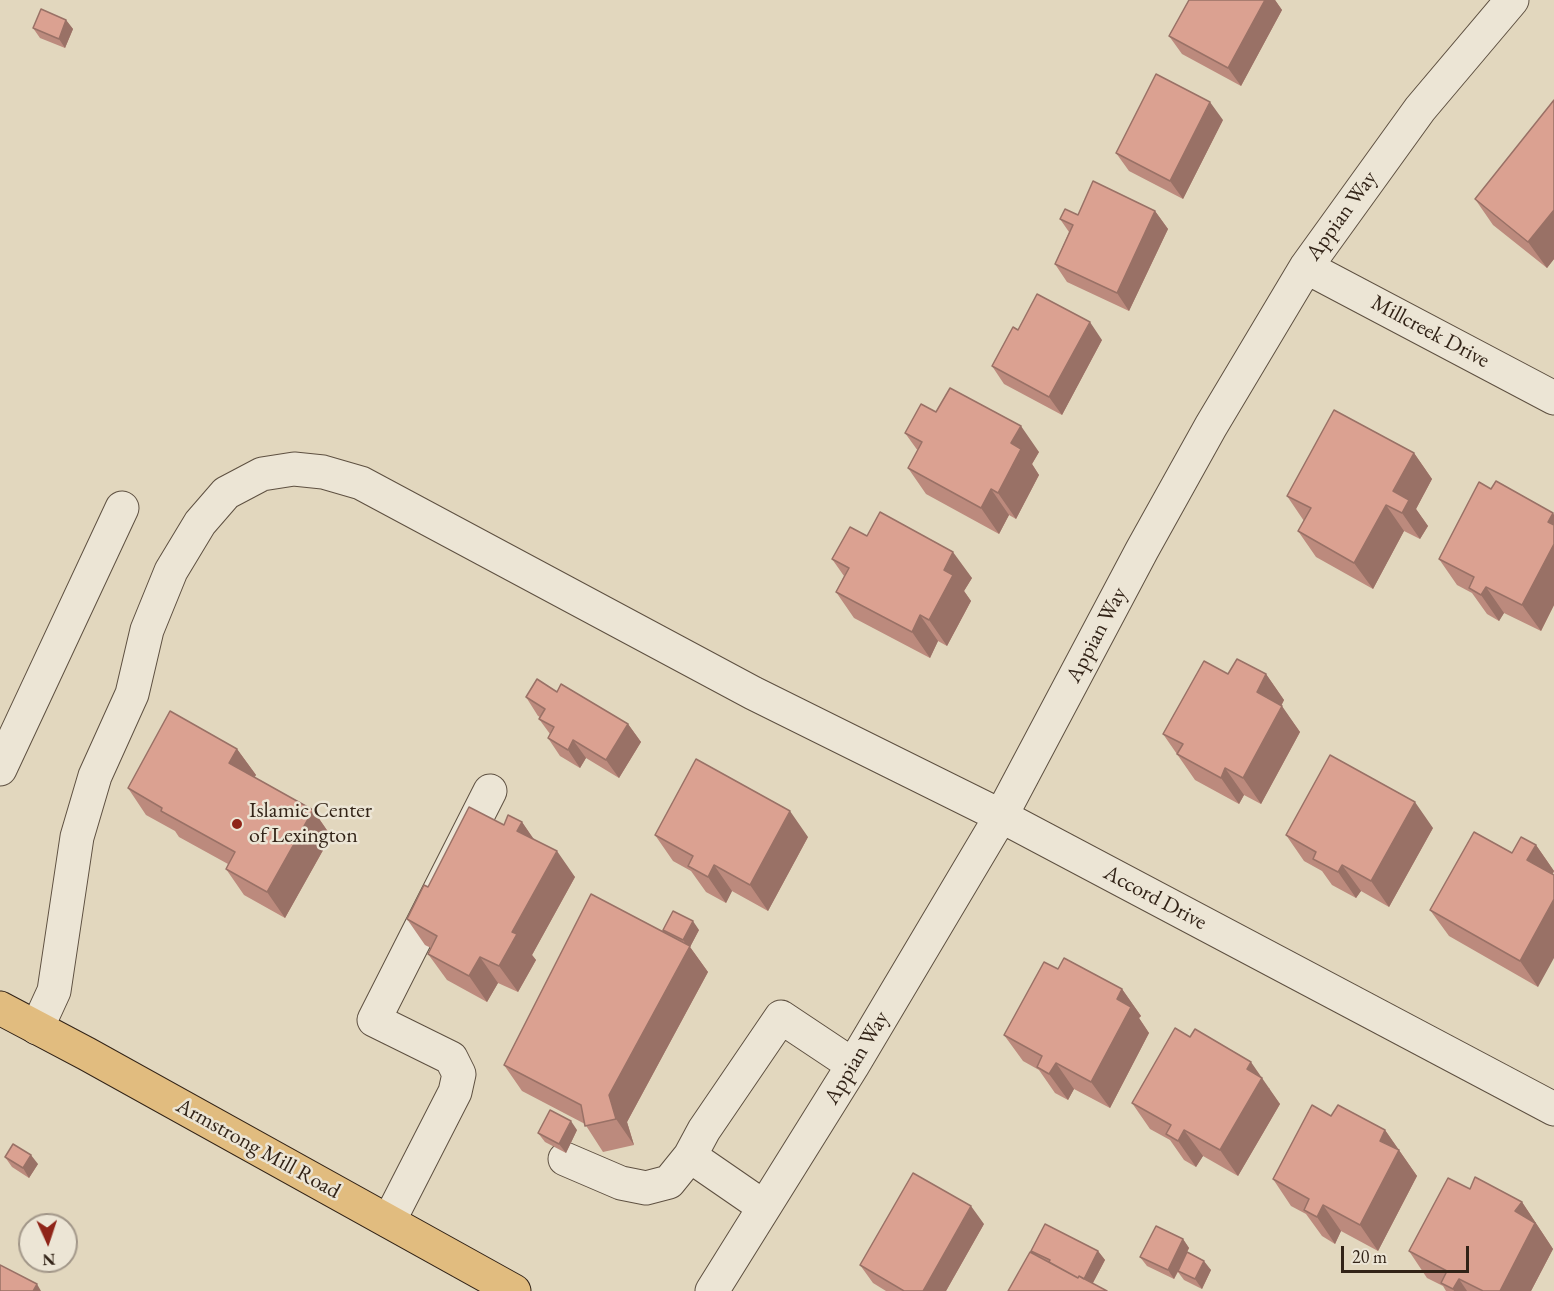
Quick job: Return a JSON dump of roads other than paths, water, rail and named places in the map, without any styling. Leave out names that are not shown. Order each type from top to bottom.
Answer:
[{"type":"main road","name":"Armstrong Mill Road","points":[[0,1008],[514,1291]]},
{"type":"street","name":"Appian Way","points":[[712,1291],[853,1065],[1001,816],[1194,457],[1305,267],[1420,109],[1512,0]]},
{"type":"street","name":"Millcreek Drive","points":[[1305,267],[1554,398]]},
{"type":"street","name":"Accord Drive","points":[[37,1028],[54,991],[77,837],[95,776],[132,694],[147,630],[167,581],[200,523],[226,493],[262,474],[294,469],[323,472],[361,483],[753,693],[1001,816],[1554,1109]]},
{"type":"street","points":[[0,769],[122,508]]},
{"type":"street","points":[[389,1221],[455,1092],[459,1074],[451,1058],[374,1020],[490,791]]},
{"type":"street","points":[[565,1159],[621,1183],[646,1188],[669,1182],[690,1156],[781,1017],[853,1065]]},
{"type":"street","points":[[690,1156],[765,1207]]},
{"type":"place","name":"Islamic Center of Lexington","points":[[237,824]]}]
